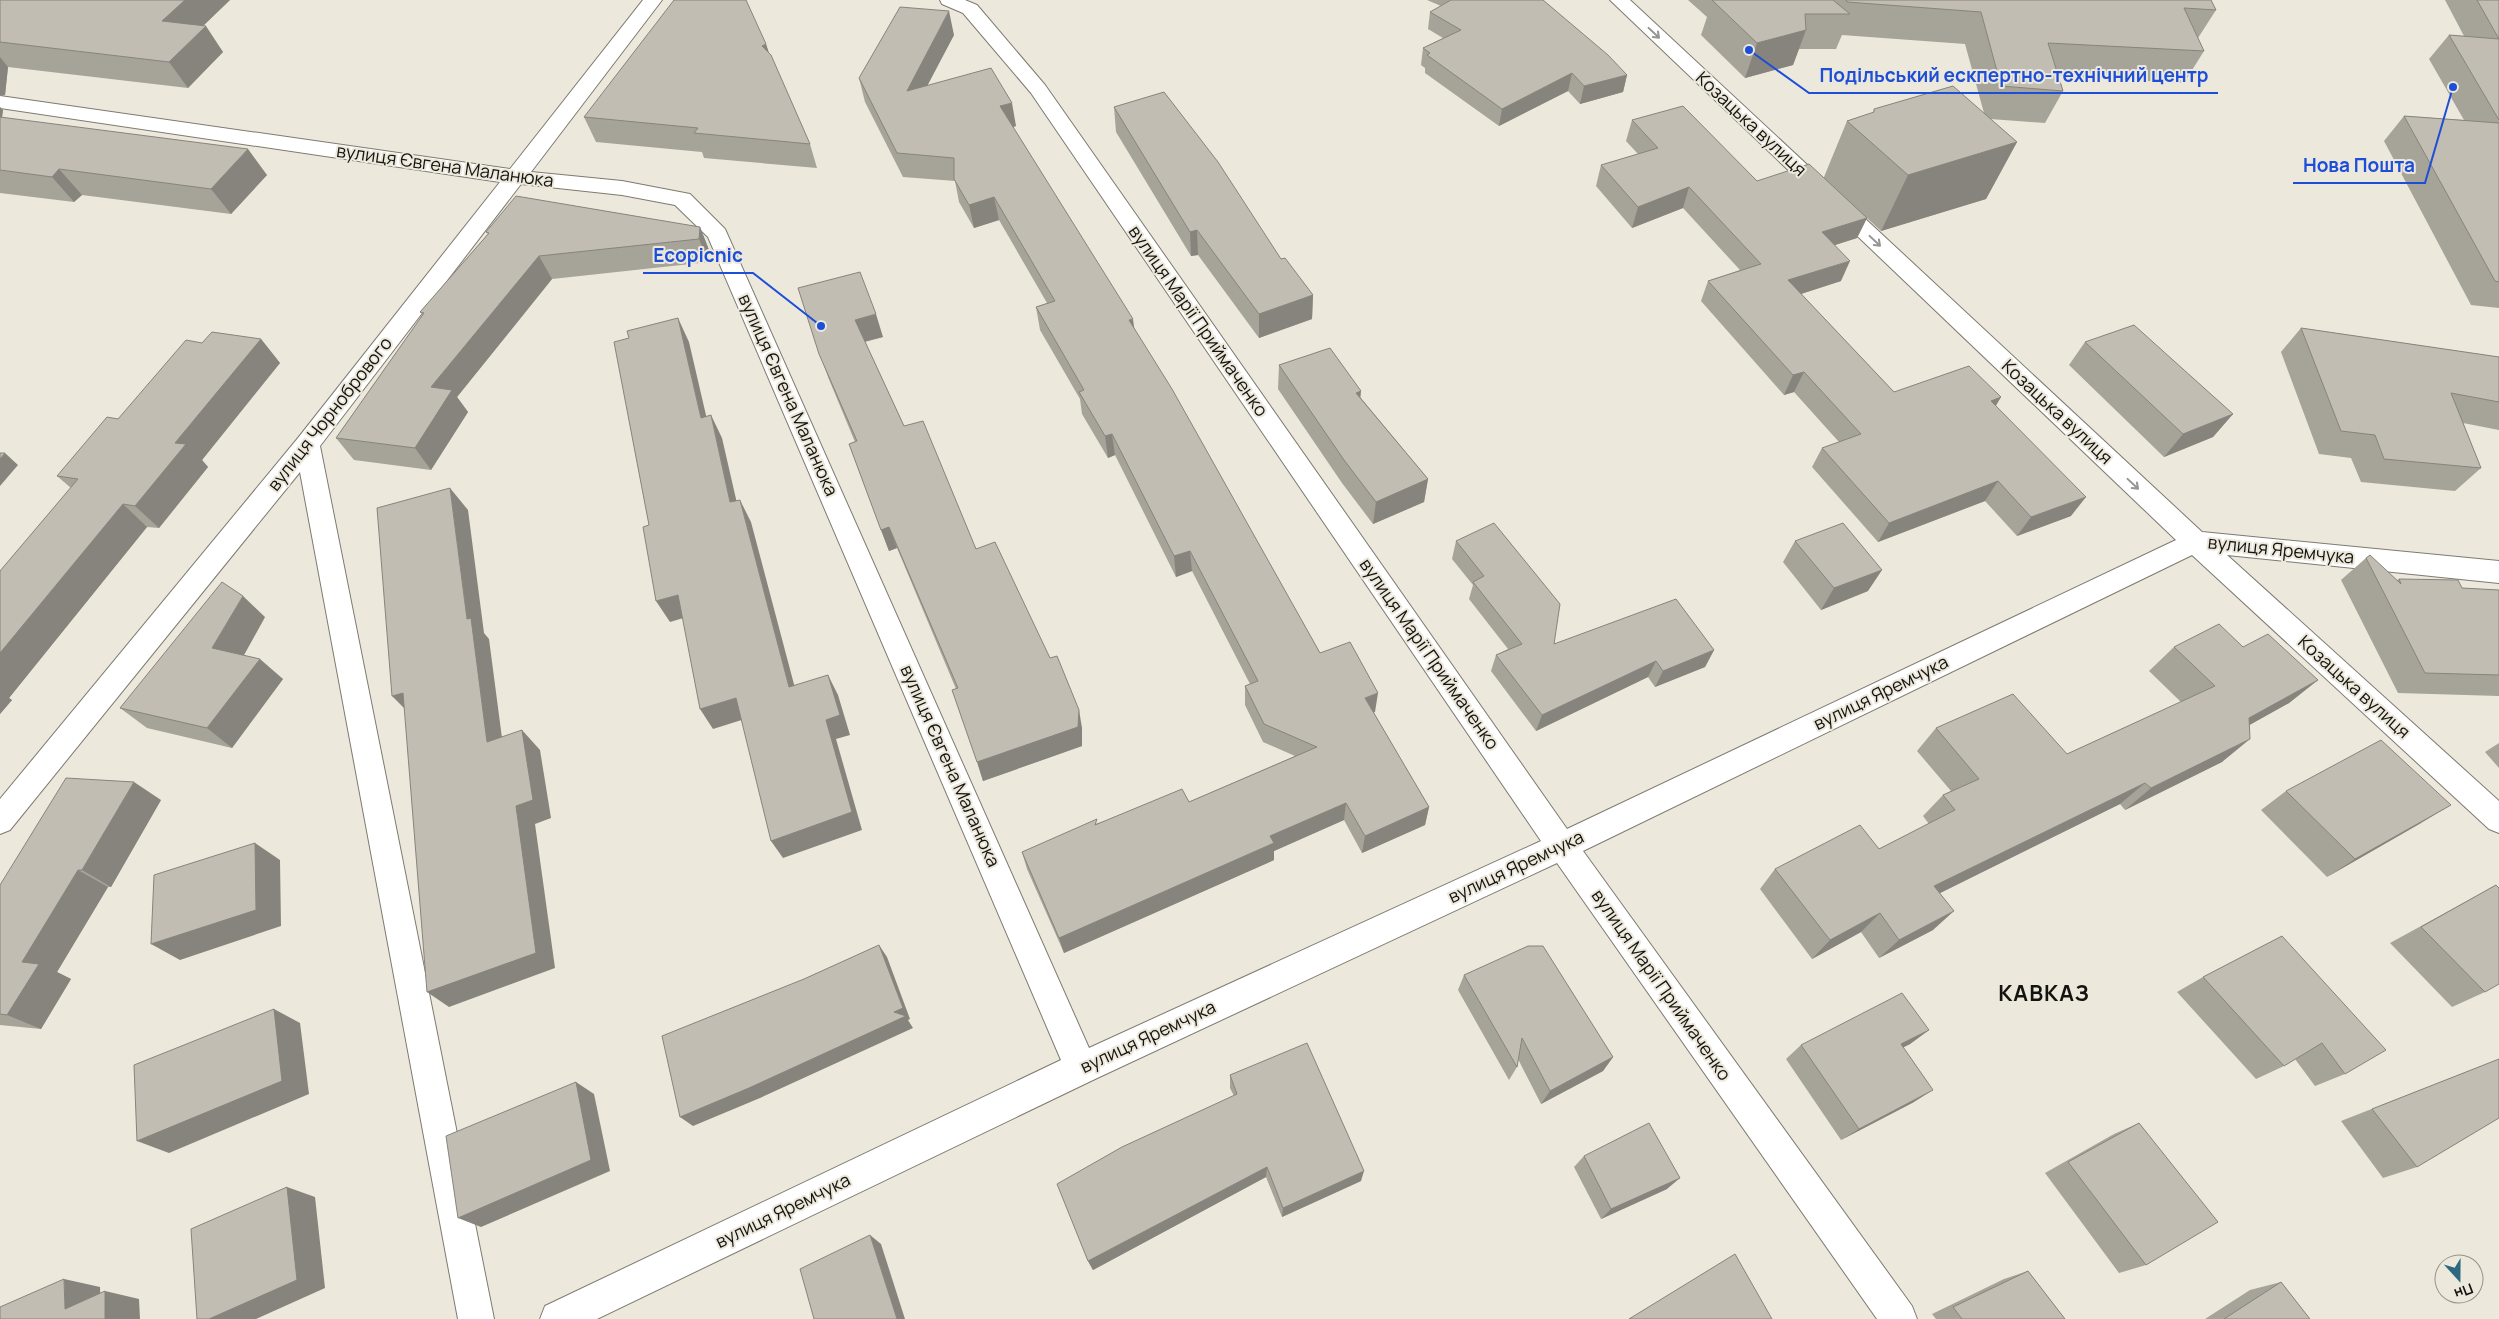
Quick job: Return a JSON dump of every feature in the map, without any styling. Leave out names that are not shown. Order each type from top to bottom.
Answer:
[{"type":"street","name":"вулиця Чорнобрового","points":[[0,822],[307,445],[654,0]]},
{"type":"street","name":"вулиця Марії Приймаченко","points":[[949,0],[970,9],[1038,89],[1562,846],[1899,1319]]},
{"type":"street","name":"Козацька вулиця","points":[[1619,0],[2195,542],[2499,820]]},
{"type":"street","name":"вулиця Євгена Маланюка","points":[[0,102],[515,177],[622,188],[682,198],[718,234],[1082,1068]]},
{"type":"street","points":[[307,445],[476,1319]]},
{"type":"street","name":"вулиця Яремчука","points":[[558,1319],[1082,1068],[1562,846],[2195,542],[2499,572]]},
{"type":"building","points":[[0,0],[185,0],[162,21],[206,26],[169,62],[0,42]]},
{"type":"building","points":[[674,0],[746,0],[766,44],[762,46],[771,55],[810,144],[694,133],[698,128],[584,117]]},
{"type":"building","points":[[1451,0],[1543,0],[1608,55],[1627,75],[1584,86],[1572,73],[1502,109],[1427,55],[1430,53],[1423,48],[1461,30],[1430,12]]},
{"type":"building","points":[[1712,0],[1833,0],[1850,14],[1805,14],[1806,30],[1757,43]]},
{"type":"building","points":[[1846,0],[2211,0],[2216,10],[2184,8],[2204,51],[2048,43],[2063,91],[2001,86],[1981,12],[1847,2]]},
{"type":"building","points":[[2477,0],[2499,0],[2499,39]]},
{"type":"building","points":[[900,7],[949,11],[907,91],[991,68],[1012,103],[1000,106],[1133,319],[1129,320],[1172,389],[1320,653],[1350,642],[1378,693],[1365,698],[1429,807],[1365,836],[1346,803],[1270,836],[1274,843],[1059,938],[1022,852],[1097,819],[1095,825],[1182,789],[1189,802],[1317,747],[1264,724],[1245,686],[1258,681],[1190,551],[1174,556],[1112,434],[1105,436],[1079,392],[1084,390],[1036,307],[1055,301],[994,197],[969,205],[954,179],[954,158],[897,153],[859,78]]},
{"type":"building","points":[[2449,35],[2499,39],[2499,120]]},
{"type":"building","points":[[1953,86],[2017,142],[1908,175],[1847,121],[1874,112],[1874,109]]},
{"type":"building","points":[[1164,92],[1218,162],[1281,259],[1285,258],[1313,295],[1259,314],[1197,230],[1190,232],[1114,107]]},
{"type":"building","points":[[1683,106],[1757,181],[1809,164],[1867,218],[1822,232],[1850,261],[1788,280],[1894,392],[1969,366],[2001,397],[1991,401],[2086,497],[2031,517],[1998,481],[1889,523],[1822,448],[1861,434],[1804,372],[1793,375],[1708,281],[1761,264],[1689,187],[1638,207],[1601,165],[1658,148],[1632,120]]},
{"type":"building","points":[[2404,116],[2499,123],[2499,282],[2495,281]]},
{"type":"building","points":[[0,117],[248,149],[211,189],[59,169],[52,177],[0,170]]},
{"type":"building","points":[[516,196],[700,227],[699,239],[539,256],[431,387],[452,390],[415,448],[336,438],[424,313],[420,312],[489,233],[486,232]]},
{"type":"building","points":[[860,272],[876,314],[855,320],[904,426],[923,421],[976,549],[995,542],[1050,658],[1057,656],[1079,710],[1078,727],[977,762],[952,690],[958,688],[889,527],[881,530],[849,444],[857,441],[819,354],[798,288]]},
{"type":"building","points":[[678,318],[701,418],[711,415],[730,502],[740,500],[789,687],[828,675],[840,715],[826,720],[852,812],[771,841],[736,698],[700,709],[678,595],[656,601],[643,527],[649,525],[614,342],[629,338],[627,331]]},
{"type":"building","points":[[2134,325],[2233,414],[2183,434],[2085,342]]},
{"type":"building","points":[[2301,328],[2499,357],[2499,402],[2451,393],[2481,468],[2384,459],[2375,435],[2341,431]]},
{"type":"building","points":[[212,332],[261,339],[175,443],[186,444],[135,506],[123,504],[0,653],[0,571],[78,479],[57,476],[107,417],[118,419],[186,340],[202,343]]},
{"type":"building","points":[[1330,348],[1361,391],[1356,393],[1428,479],[1376,502],[1344,460],[1279,365]]},
{"type":"building","points":[[450,488],[467,619],[471,618],[487,742],[522,730],[533,800],[516,806],[536,953],[427,992],[403,693],[392,696],[377,508]]},
{"type":"building","points":[[1494,523],[1560,604],[1554,644],[1676,599],[1714,650],[1663,671],[1656,661],[1542,715],[1496,655],[1522,644],[1473,582],[1484,576],[1456,541]]},
{"type":"building","points":[[1843,523],[1882,570],[1834,588],[1795,541]]},
{"type":"building","points":[[2370,555],[2401,584],[2399,579],[2458,580],[2462,588],[2499,590],[2499,675],[2425,673],[2366,558]]},
{"type":"building","points":[[222,582],[243,596],[212,648],[260,659],[207,728],[120,708]]},
{"type":"building","points":[[2219,624],[2243,647],[2268,634],[2318,680],[2249,718],[2250,739],[2151,788],[2145,783],[1934,886],[1954,911],[1899,940],[1880,913],[1830,940],[1775,869],[1860,825],[1879,849],[1955,810],[1943,795],[1979,779],[1936,728],[2013,694],[2067,754],[2215,686],[2174,647]]},
{"type":"building","points":[[2381,740],[2451,805],[2355,859],[2286,791]]},
{"type":"building","points":[[66,778],[134,782],[82,870],[78,870],[22,962],[39,964],[7,1015],[0,1014],[0,885]]},
{"type":"building","points":[[255,843],[256,910],[151,944],[154,875]]},
{"type":"building","points":[[2496,885],[2499,888],[2499,984],[2485,992],[2421,927]]},
{"type":"building","points":[[2282,936],[2386,1050],[2345,1074],[2322,1043],[2284,1066],[2203,977]]},
{"type":"building","points":[[879,945],[903,1008],[894,1012],[906,1016],[749,1088],[680,1117],[662,1036],[804,979]]},
{"type":"building","points":[[1528,946],[1543,946],[1613,1057],[1550,1091],[1522,1038],[1517,1067],[1464,975]]},
{"type":"building","points":[[1902,993],[1929,1030],[1901,1044],[1933,1090],[1859,1129],[1801,1045]]},
{"type":"building","points":[[274,1009],[282,1081],[137,1141],[134,1065]]},
{"type":"building","points":[[1307,1043],[1364,1171],[1283,1208],[1267,1167],[1088,1261],[1057,1184],[1122,1147],[1237,1094],[1230,1075]]},
{"type":"building","points":[[2499,1059],[2499,1118],[2417,1167],[2372,1109]]},
{"type":"building","points":[[576,1082],[591,1160],[458,1218],[446,1136]]},
{"type":"building","points":[[1649,1123],[1680,1178],[1611,1209],[1584,1156]]},
{"type":"building","points":[[2139,1123],[2218,1222],[2146,1265],[2068,1162]]},
{"type":"building","points":[[287,1187],[297,1280],[209,1319],[197,1319],[191,1229]]},
{"type":"building","points":[[870,1235],[897,1319],[814,1319],[800,1269]]},
{"type":"building","points":[[1735,1254],[1772,1319],[1629,1319]]},
{"type":"building","points":[[2028,1271],[2065,1319],[1962,1319],[1953,1307]]},
{"type":"building","points":[[64,1279],[65,1309],[105,1291],[105,1319],[0,1319],[0,1307]]},
{"type":"building","points":[[2281,1282],[2310,1319],[2224,1319]]},
{"type":"place","name":"Подільський ескпертно-технічний центр","points":[[1749,50]]},
{"type":"place","name":"Нова Пошта","points":[[2453,87]]},
{"type":"place","name":"Ecopicnic","points":[[821,326]]},
{"type":"district","name":"КАВКАЗ","points":[[2044,993]]}]
